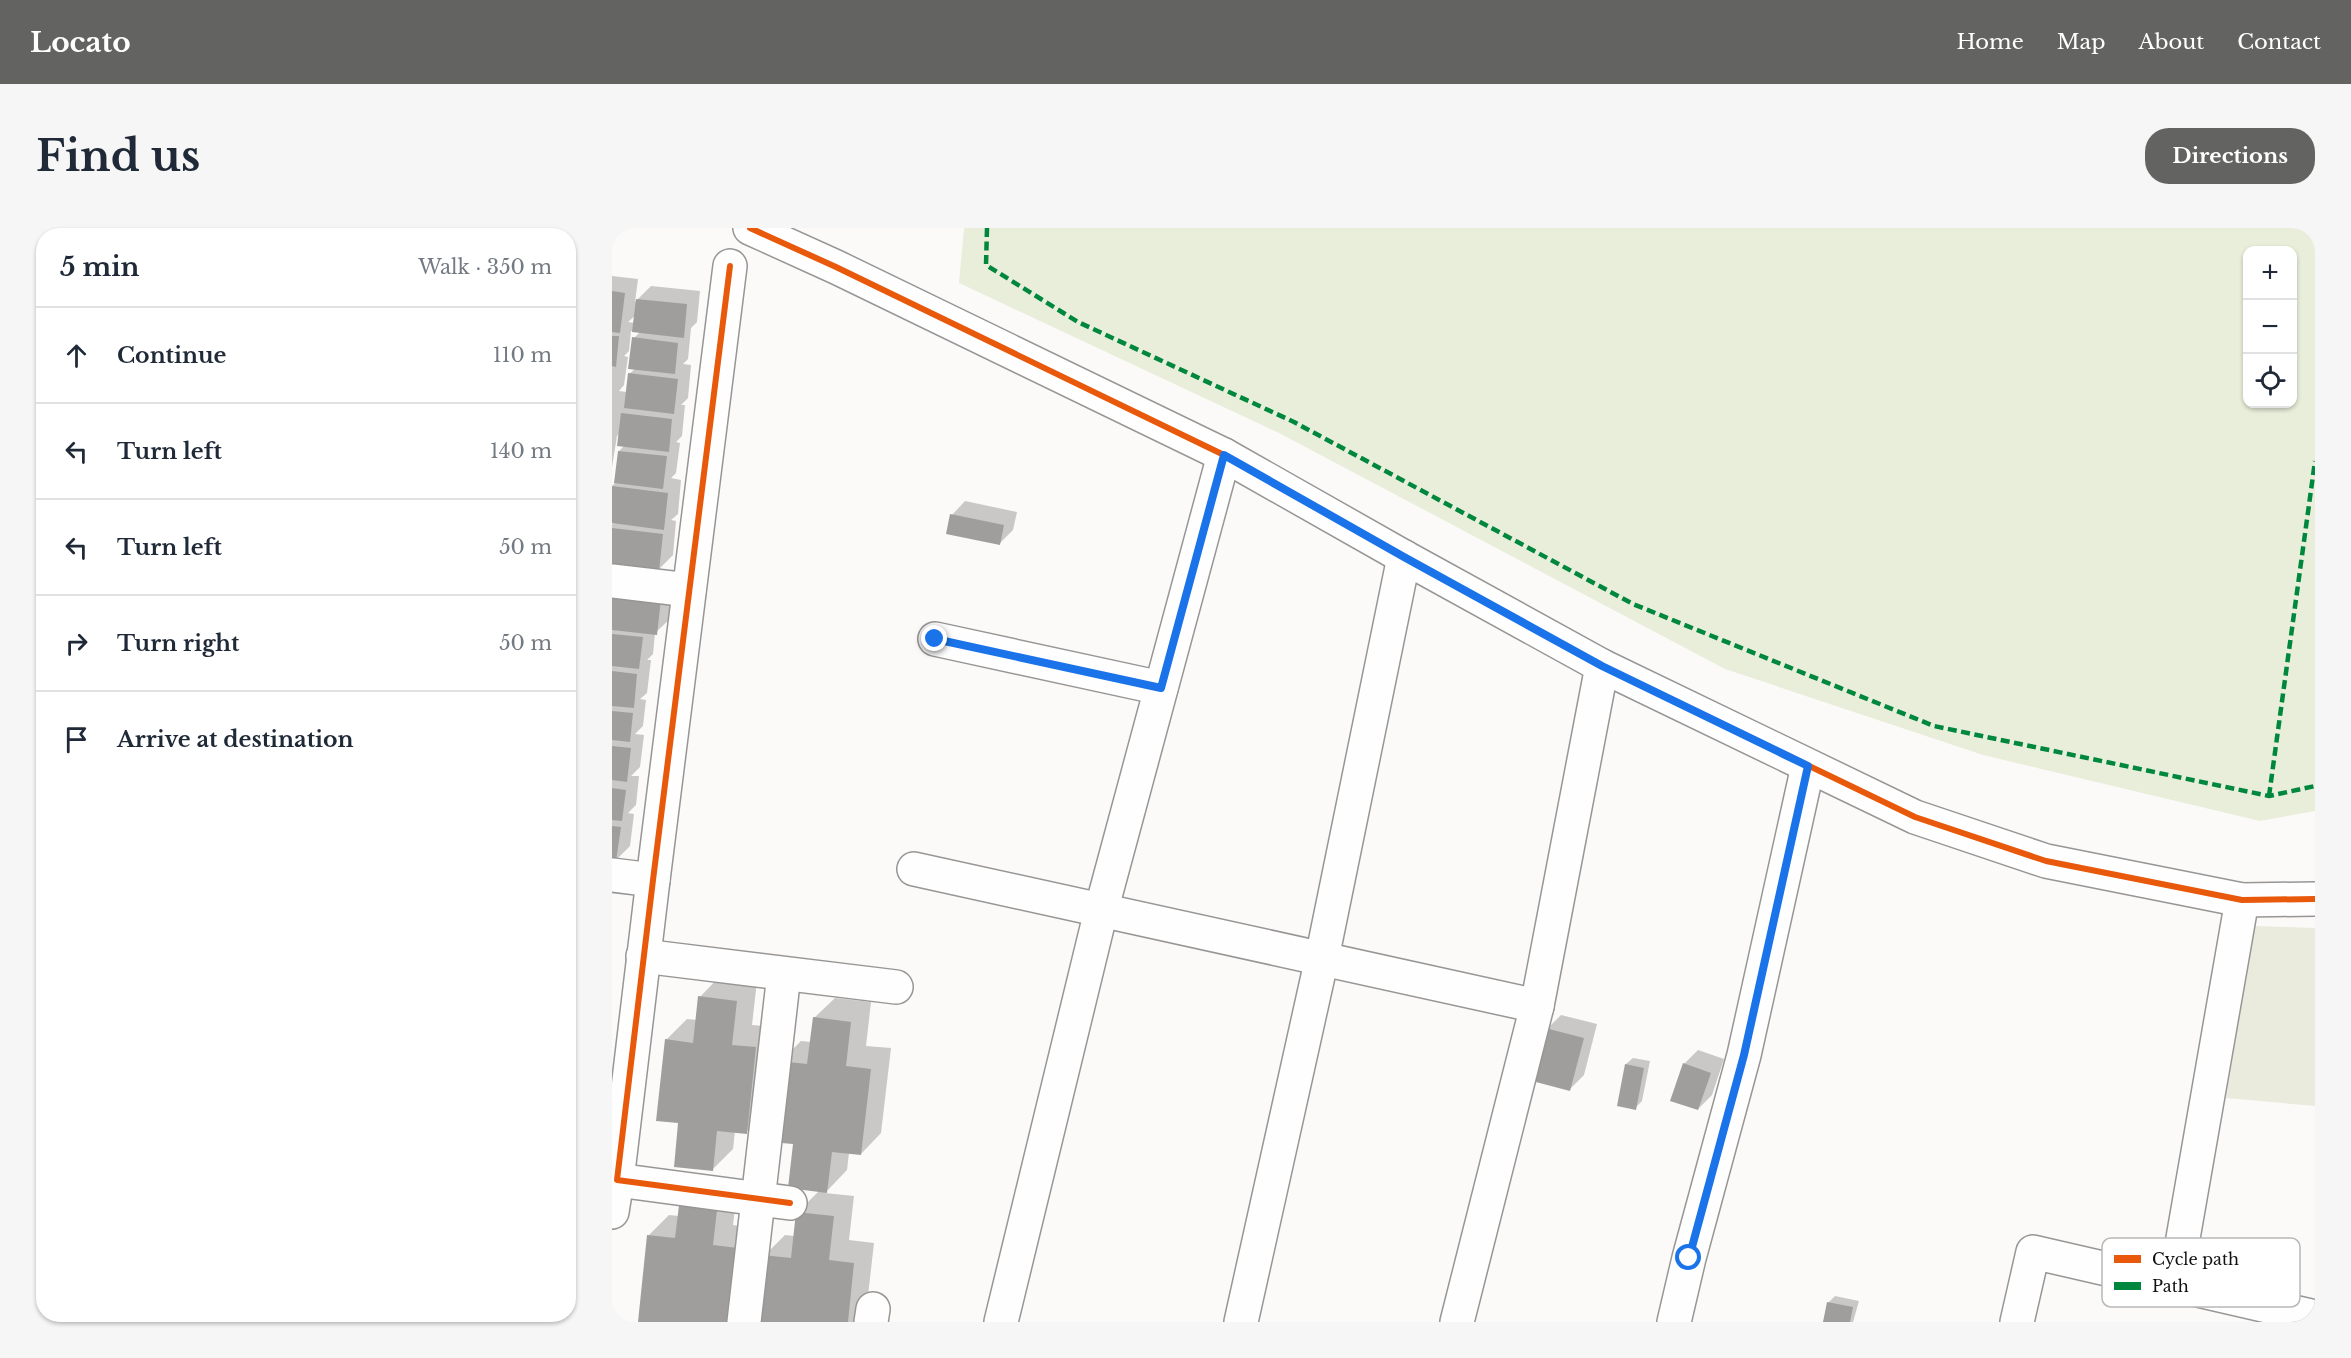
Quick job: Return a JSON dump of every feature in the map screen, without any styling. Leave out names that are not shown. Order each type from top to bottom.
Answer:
[{"type":"street","points":[[750,228],[836,267],[1224,455],[1602,666],[1915,817],[2046,861],[2242,900],[2315,898]]},
{"type":"street","points":[[612,1212],[730,266]]},
{"type":"street","points":[[1001,1322],[1101,911],[1224,455]]},
{"type":"street","points":[[1241,1322],[1322,958],[1404,557]]},
{"type":"street","points":[[612,581],[689,590]]},
{"type":"street","points":[[935,639],[1161,688]]},
{"type":"street","points":[[1457,1322],[1537,1006],[1602,666]]},
{"type":"street","points":[[1674,1322],[1744,1055],[1808,766]]},
{"type":"street","points":[[914,869],[1537,1006]]},
{"type":"street","points":[[612,875],[653,880]]},
{"type":"street","points":[[2183,1238],[2242,900]]},
{"type":"street","points":[[643,956],[896,987]]},
{"type":"street","points":[[744,1322],[775,1201],[784,974]]},
{"type":"street","points":[[615,1180],[775,1201]]},
{"type":"street","points":[[2017,1322],[2033,1252],[2102,1268]]},
{"type":"street","points":[[2273,1307],[2315,1317]]},
{"type":"green space","points":[[964,228],[2315,228],[2315,811],[2260,821],[1983,755],[1725,669],[1277,432],[959,283]]},
{"type":"shaded area","points":[[2254,926],[2315,928],[2315,1106],[2226,1098]]},
{"type":"building","points":[[612,291],[625,293],[620,333],[612,332]]},
{"type":"building","points":[[636,299],[687,304],[684,338],[632,332]]},
{"type":"building","points":[[612,336],[619,336],[616,367],[612,366]]},
{"type":"building","points":[[632,337],[678,343],[675,374],[628,369]]},
{"type":"building","points":[[628,373],[678,379],[674,414],[624,408]]},
{"type":"building","points":[[621,413],[672,419],[669,452],[617,446]]},
{"type":"building","points":[[618,451],[667,456],[663,489],[614,483]]},
{"type":"building","points":[[612,486],[668,493],[664,530],[612,523]]},
{"type":"building","points":[[950,514],[1004,525],[1000,545],[946,534]]},
{"type":"building","points":[[612,528],[663,534],[659,571],[612,565]]},
{"type":"building","points":[[612,594],[661,599],[657,635],[612,630]]},
{"type":"building","points":[[612,634],[643,637],[639,669],[612,666]]},
{"type":"building","points":[[612,671],[637,674],[634,708],[612,706]]},
{"type":"building","points":[[612,711],[633,713],[630,742],[612,740]]},
{"type":"building","points":[[612,746],[631,748],[627,782],[612,780]]},
{"type":"building","points":[[612,788],[626,790],[622,821],[612,820]]},
{"type":"building","points":[[612,826],[621,827],[616,861],[612,861]]},
{"type":"building","points":[[698,996],[737,1001],[732,1045],[756,1047],[747,1134],[717,1131],[713,1171],[674,1167],[678,1123],[656,1121],[665,1039],[693,1043]]},
{"type":"building","points":[[813,1017],[851,1022],[846,1066],[871,1069],[861,1155],[832,1152],[827,1193],[788,1188],[793,1144],[770,1142],[779,1061],[807,1064]]},
{"type":"building","points":[[1545,1028],[1584,1038],[1570,1091],[1532,1081]]},
{"type":"building","points":[[1683,1063],[1711,1073],[1698,1110],[1670,1101]]},
{"type":"building","points":[[1625,1064],[1644,1068],[1636,1110],[1617,1106]]},
{"type":"building","points":[[680,1197],[718,1201],[713,1245],[738,1248],[730,1322],[638,1322],[647,1235],[675,1238]]},
{"type":"building","points":[[796,1212],[834,1216],[829,1260],[854,1263],[848,1322],[755,1322],[762,1255],[791,1258]]},
{"type":"building","points":[[1827,1302],[1853,1307],[1850,1322],[1823,1322]]},
{"type":"marked path","points":[[987,228],[986,265],[1078,322],[1294,422],[1633,604],[1934,726],[2269,796],[2315,786]]},
{"type":"marked path","points":[[2269,796],[2315,461]]},
{"type":"cycle path","points":[[750,228],[836,267],[1224,455],[1602,666],[1915,817],[2046,861],[2242,900],[2315,899]]},
{"type":"cycle path","points":[[730,266],[617,1180],[790,1203]]},
{"type":"route","points":[[935,639],[1161,688],[1224,455],[1602,666],[1808,766],[1744,1055],[1689,1258]]}]
